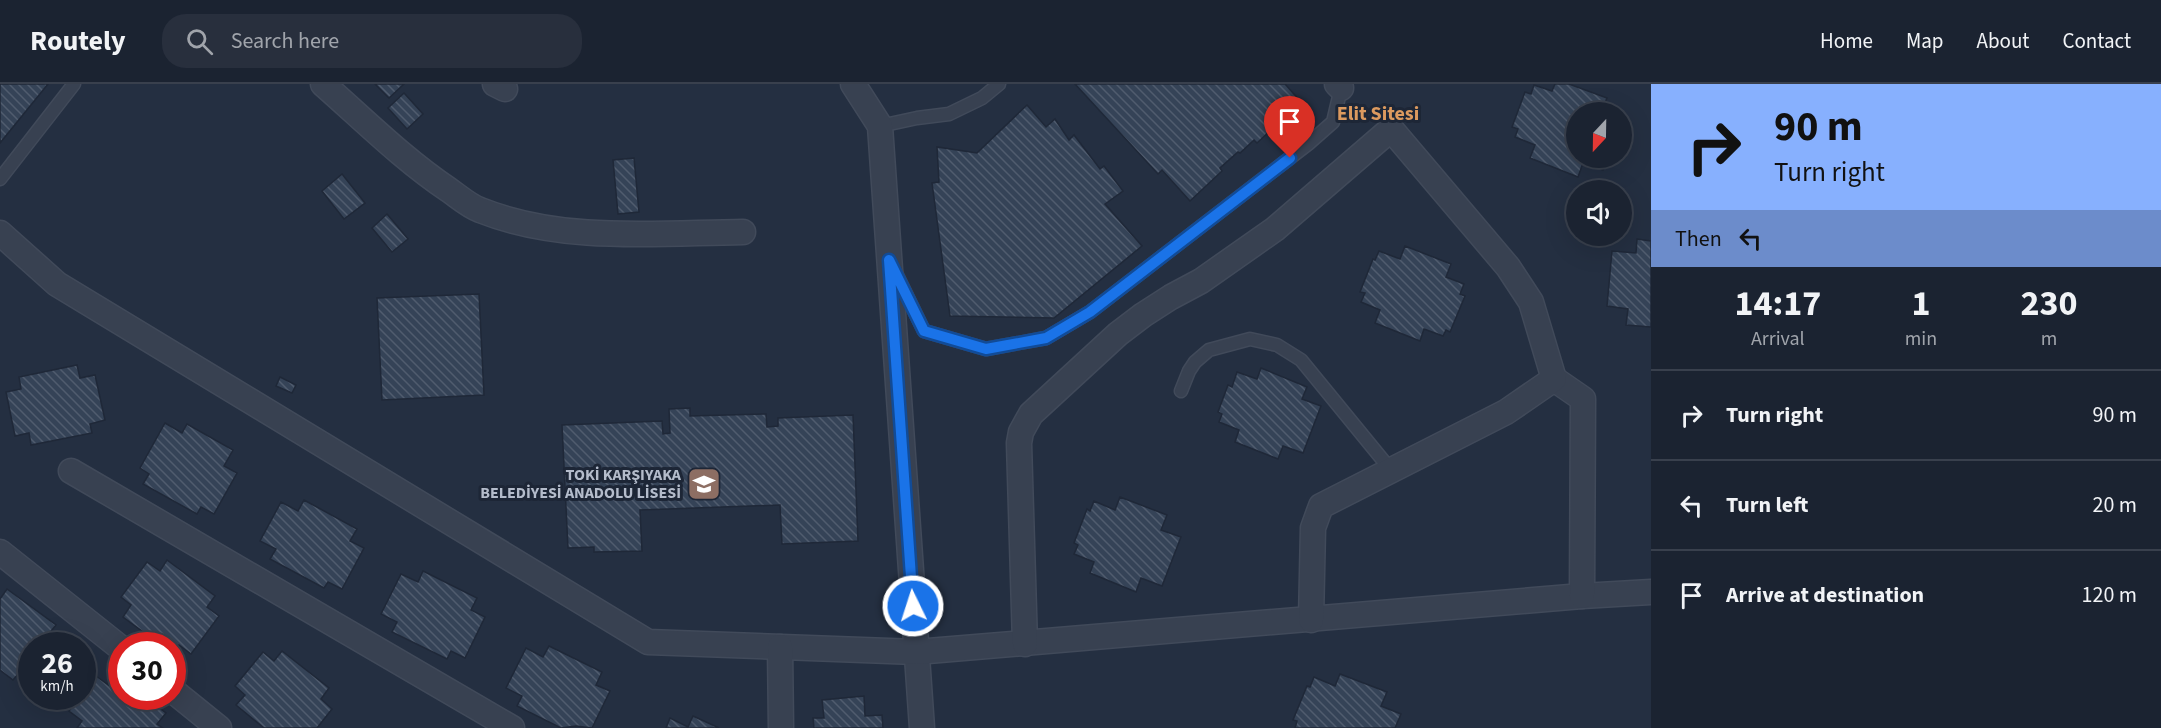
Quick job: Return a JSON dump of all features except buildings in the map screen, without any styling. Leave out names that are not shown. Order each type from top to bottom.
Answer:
[{"type":"street","points":[[323,84],[425,174],[478,210],[561,231],[596,233],[743,232]]},
{"type":"street","points":[[853,84],[880,126],[922,728]]},
{"type":"street","points":[[1025,644],[1019,443],[1025,422],[1118,334],[1171,297],[1202,281],[1275,229],[1390,129],[1514,276],[1531,302],[1554,379],[1583,399],[1582,596]]},
{"type":"street","points":[[0,233],[57,284],[648,642],[916,652],[1651,592]]},
{"type":"street","points":[[1311,620],[1313,528],[1321,506],[1506,412],[1554,379]]},
{"type":"street","points":[[71,471],[512,728]]},
{"type":"street","points":[[0,552],[108,638]]},
{"type":"street","points":[[780,647],[781,728]]},
{"type":"street","points":[[186,701],[219,728]]},
{"type":"lane","points":[[0,179],[72,90],[74,84]]},
{"type":"lane","points":[[880,126],[949,114],[982,98],[999,84]]},
{"type":"lane","points":[[889,260],[924,331],[986,349],[1046,338],[1090,312],[1308,144],[1333,122],[1341,85]]},
{"type":"lane","points":[[1181,391],[1195,362],[1209,350],[1250,339],[1277,345],[1301,360],[1391,470]]},
{"type":"place","name":"TOKİ KARŞIYAKA BELEDİYESİ ANADOLU LİSESİ","points":[[704,484]]},
{"type":"district","name":"Elit Sitesi","points":[[1378,114]]},
{"type":"route","points":[[913,606],[889,260],[924,331],[986,349],[1046,338],[1090,312],[1290,158]]}]
